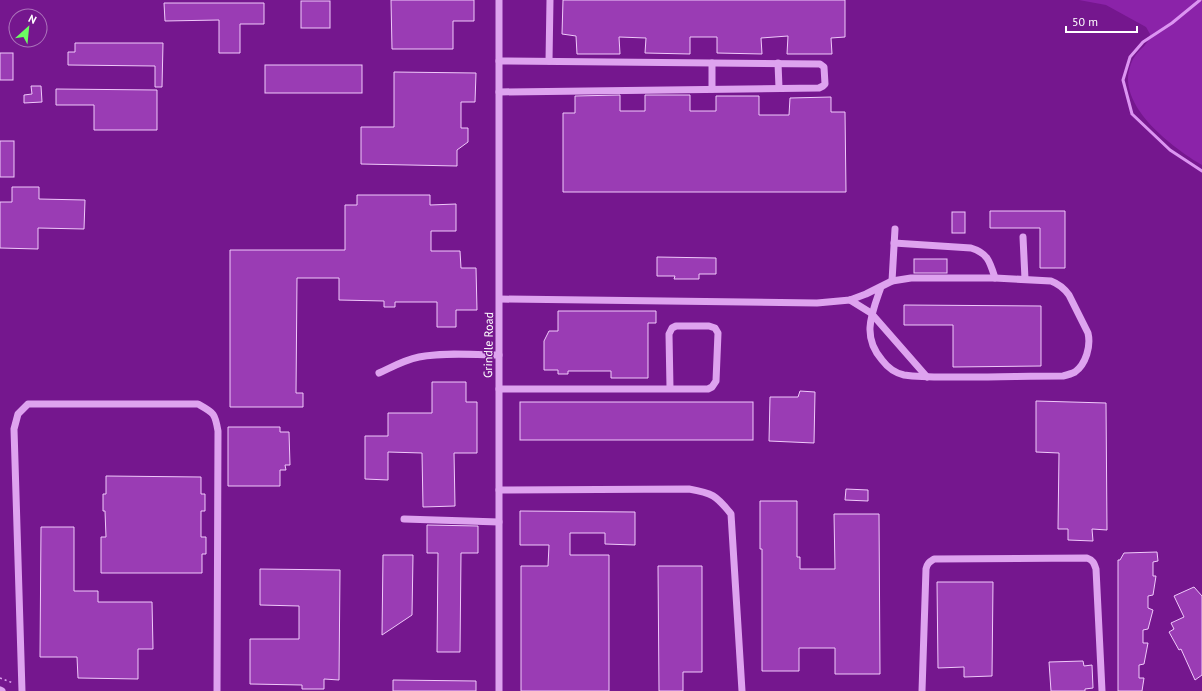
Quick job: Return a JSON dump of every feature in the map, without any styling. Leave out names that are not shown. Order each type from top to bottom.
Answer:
[{"type":"street","name":"Grindle Road","points":[[499,0],[499,691]]},
{"type":"street","points":[[549,61],[550,0]]},
{"type":"street","points":[[499,60],[778,63],[822,65],[824,67],[825,84],[819,88],[499,92]]},
{"type":"street","points":[[712,63],[712,89]]},
{"type":"street","points":[[778,63],[779,88]]},
{"type":"street","points":[[892,281],[895,229]]},
{"type":"street","points":[[1023,237],[1024,279]]},
{"type":"street","points":[[894,243],[971,248],[979,251],[989,260],[995,278]]},
{"type":"street","points":[[500,299],[817,303],[850,300],[892,281],[911,278],[995,278],[1051,281],[1058,284],[1070,295],[1088,333],[1090,340],[1087,354],[1079,369],[1073,373],[1062,376],[927,377],[903,374],[892,370],[884,364],[872,344],[870,334],[871,313],[881,286]]},
{"type":"street","points":[[850,300],[871,313],[927,377]]},
{"type":"street","points":[[499,389],[708,389],[716,381],[718,333],[715,328],[709,326],[676,326],[672,328],[669,334],[670,388]]},
{"type":"street","points":[[379,373],[402,362],[418,357],[437,355],[499,356]]},
{"type":"street","points":[[22,691],[14,429],[18,414],[28,404],[198,404],[215,416],[218,431],[217,691]]},
{"type":"street","points":[[499,490],[689,489],[706,492],[719,499],[731,514],[742,691]]},
{"type":"street","points":[[404,519],[499,522]]},
{"type":"street","points":[[922,691],[926,569],[930,561],[934,559],[1087,558],[1092,560],[1096,569],[1102,691]]},
{"type":"shaded area","points":[[1079,0],[1202,0],[1202,165],[1177,148],[1151,125],[1140,112],[1133,98],[1128,84],[1129,70],[1137,53],[1146,44],[1149,38],[1150,34],[1146,27],[1106,5]]},
{"type":"building","points":[[391,0],[474,0],[474,21],[453,21],[453,49],[392,49]]},
{"type":"building","points":[[563,0],[845,0],[845,37],[831,38],[832,54],[787,54],[788,36],[761,38],[762,54],[717,53],[717,37],[690,37],[690,54],[645,53],[646,38],[619,37],[620,54],[577,54],[576,36],[562,34]]},
{"type":"building","points":[[301,1],[330,1],[330,28],[301,28]]},
{"type":"building","points":[[164,3],[264,3],[264,24],[240,24],[240,53],[219,53],[219,20],[165,21]]},
{"type":"building","points":[[75,43],[163,43],[162,87],[155,87],[155,66],[68,65],[68,52],[75,52]]},
{"type":"building","points":[[0,53],[13,53],[13,80],[0,80]]},
{"type":"building","points":[[265,65],[362,65],[362,93],[265,93]]},
{"type":"building","points":[[394,72],[476,73],[475,102],[461,102],[461,128],[468,128],[468,142],[457,150],[457,166],[361,164],[361,127],[394,127]]},
{"type":"building","points":[[31,86],[41,86],[42,102],[24,103],[24,95],[32,94]]},
{"type":"building","points":[[56,89],[157,90],[157,130],[94,130],[94,105],[56,105]]},
{"type":"building","points":[[620,95],[620,111],[645,111],[645,95],[690,95],[690,111],[716,111],[716,96],[759,96],[759,115],[789,115],[790,98],[831,97],[831,112],[845,112],[846,192],[563,192],[563,113],[575,113],[575,96]]},
{"type":"building","points":[[0,141],[14,141],[14,177],[0,177]]},
{"type":"building","points":[[12,187],[39,187],[39,199],[85,200],[84,229],[38,228],[38,249],[0,248],[0,202],[12,202]]},
{"type":"building","points":[[357,195],[430,195],[430,205],[456,204],[456,231],[431,231],[431,251],[460,251],[461,268],[476,268],[477,310],[456,310],[456,327],[437,327],[437,302],[395,302],[395,307],[384,307],[384,301],[339,300],[339,278],[297,278],[296,393],[303,393],[303,407],[230,407],[230,250],[345,250],[345,205],[357,205]]},
{"type":"building","points":[[990,211],[1065,211],[1065,268],[1040,268],[1040,228],[990,228]]},
{"type":"building","points":[[952,212],[965,212],[965,233],[952,233]]},
{"type":"building","points":[[657,257],[716,258],[716,274],[699,274],[699,279],[674,279],[675,276],[657,276]]},
{"type":"building","points":[[914,259],[947,259],[947,273],[914,273]]},
{"type":"building","points":[[904,305],[1041,306],[1041,366],[953,367],[953,325],[904,325]]},
{"type":"building","points":[[558,311],[656,311],[656,323],[648,323],[648,378],[611,378],[611,371],[568,371],[568,374],[558,374],[558,370],[544,370],[544,341],[549,331],[558,331]]},
{"type":"building","points":[[432,382],[466,382],[466,402],[477,402],[477,453],[454,453],[455,506],[423,507],[422,453],[388,452],[388,480],[365,479],[365,436],[388,436],[388,413],[432,413]]},
{"type":"building","points":[[800,391],[815,392],[814,443],[769,441],[770,397],[798,397]]},
{"type":"building","points":[[1036,401],[1106,403],[1107,530],[1092,529],[1093,541],[1068,540],[1068,529],[1058,529],[1059,453],[1036,452]]},
{"type":"building","points":[[520,402],[753,402],[753,440],[520,440]]},
{"type":"building","points":[[228,427],[280,427],[280,432],[289,432],[290,465],[285,465],[286,470],[280,470],[280,486],[228,486]]},
{"type":"building","points":[[106,476],[201,477],[201,494],[205,494],[205,511],[201,511],[201,537],[206,537],[206,554],[202,554],[202,573],[101,573],[101,537],[106,537],[103,494],[106,494]]},
{"type":"building","points":[[846,489],[868,490],[868,501],[845,500]]},
{"type":"building","points":[[760,501],[797,501],[797,557],[800,557],[800,569],[835,569],[834,514],[879,514],[880,674],[835,674],[835,648],[799,648],[799,671],[762,671],[762,549],[760,549]]},
{"type":"building","points":[[520,511],[635,512],[635,545],[605,544],[605,533],[570,533],[570,555],[609,555],[609,691],[521,691],[521,566],[548,566],[549,545],[520,545]]},
{"type":"building","points":[[427,525],[478,526],[478,553],[461,553],[460,652],[437,652],[438,553],[427,553]]},
{"type":"building","points":[[41,527],[74,527],[74,591],[98,591],[98,602],[152,602],[153,649],[138,649],[138,679],[78,678],[77,657],[40,657]]},
{"type":"building","points":[[1157,552],[1158,561],[1153,562],[1153,576],[1156,576],[1153,595],[1148,596],[1148,608],[1153,610],[1148,629],[1143,630],[1143,643],[1148,643],[1144,664],[1139,665],[1139,678],[1144,678],[1142,691],[1118,691],[1118,560],[1120,560],[1124,553]]},
{"type":"building","points":[[383,555],[413,555],[412,615],[382,635]]},
{"type":"building","points":[[658,566],[702,566],[702,672],[683,672],[683,691],[659,691]]},
{"type":"building","points":[[260,569],[340,570],[339,680],[324,679],[324,689],[302,689],[302,685],[250,684],[250,639],[299,639],[299,606],[260,605]]},
{"type":"building","points":[[937,582],[993,582],[992,676],[964,677],[964,667],[938,668]]},
{"type":"building","points":[[1194,587],[1202,596],[1202,675],[1195,680],[1181,649],[1179,650],[1169,632],[1174,629],[1171,623],[1184,617],[1174,596]]},
{"type":"building","points":[[1083,661],[1084,666],[1092,665],[1093,688],[1085,689],[1085,691],[1051,691],[1049,662]]},
{"type":"building","points":[[393,680],[476,681],[476,691],[393,691]]},
{"type":"waterway","points":[[1200,0],[1172,23],[1143,42],[1130,57],[1123,80],[1132,114],[1170,150],[1202,171]]}]
